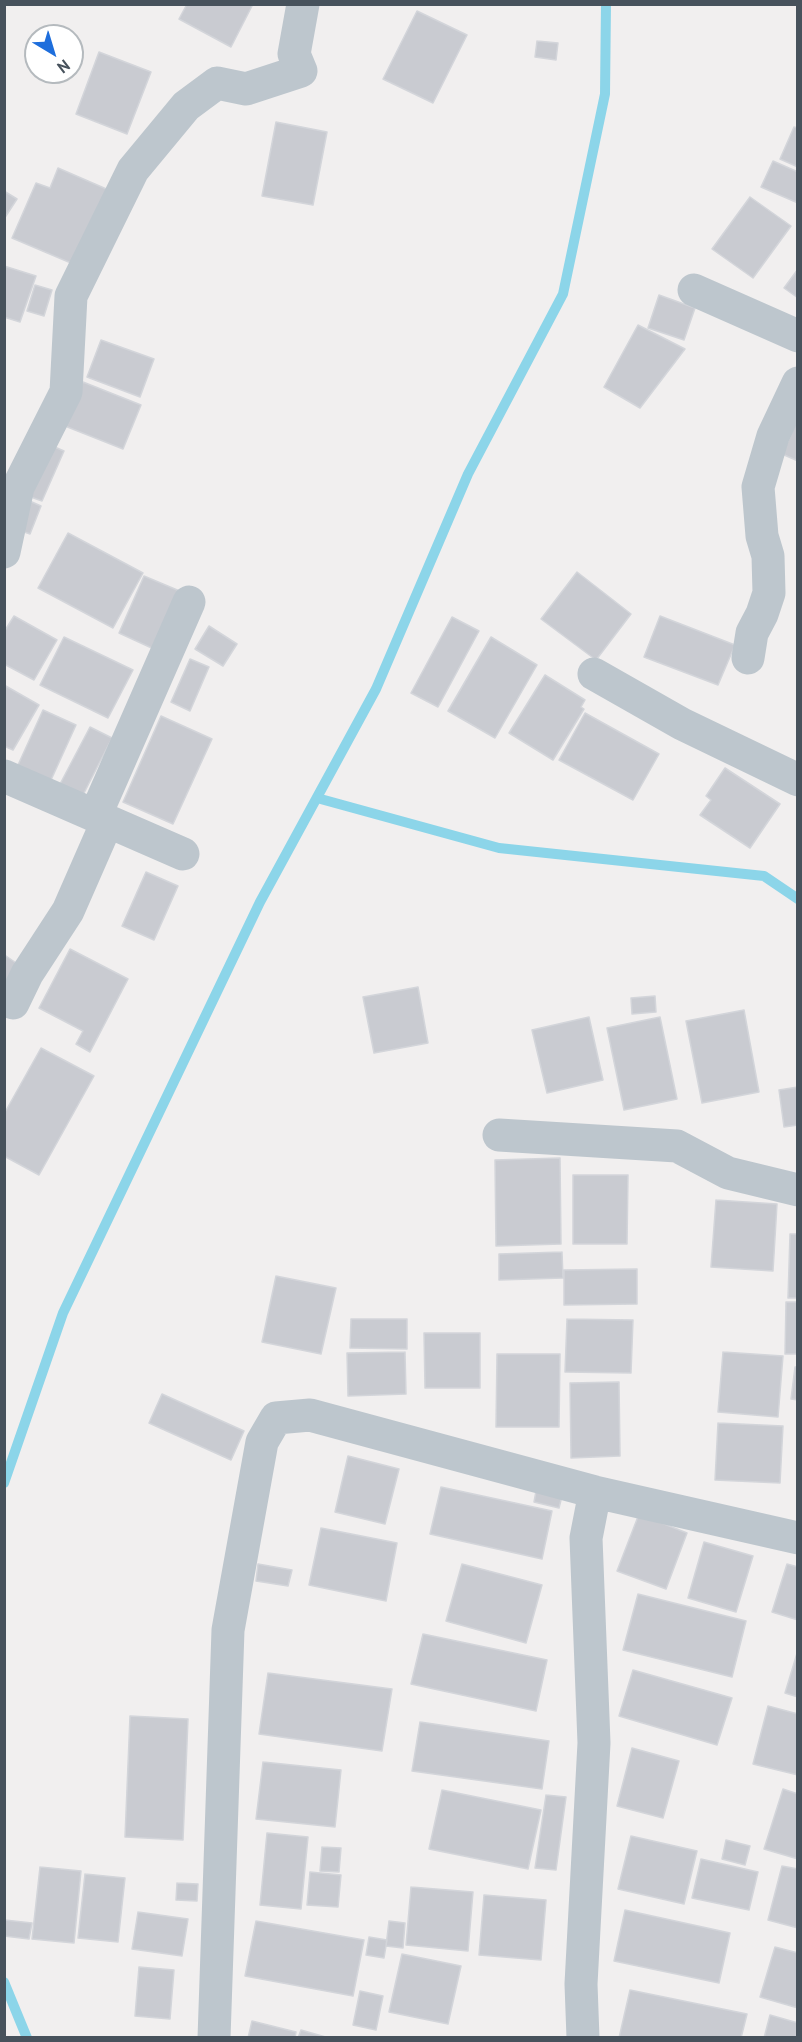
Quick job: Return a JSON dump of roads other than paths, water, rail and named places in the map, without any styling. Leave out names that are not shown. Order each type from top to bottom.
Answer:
[{"type":"street","points":[[4,552],[11,479],[66,392],[71,296],[133,170],[186,106],[217,84],[246,89],[301,71],[294,54],[303,4]]},
{"type":"street","points":[[694,290],[798,336]]},
{"type":"street","points":[[747,657],[752,633],[769,593],[768,556],[762,536],[758,487],[773,436],[798,383]]},
{"type":"street","points":[[4,999],[13,1003],[27,974],[68,911],[102,818],[189,603]]},
{"type":"street","points":[[594,674],[681,724],[798,780]]},
{"type":"street","points":[[4,776],[183,854]]},
{"type":"street","points":[[499,1135],[677,1146],[728,1173],[798,1190]]},
{"type":"street","points":[[214,2037],[228,1630],[262,1442],[276,1418],[310,1415],[595,1492],[798,1538]]},
{"type":"street","points":[[583,2037],[581,1984],[594,1743],[586,1538],[595,1492]]},
{"type":"waterway","points":[[4,1483],[63,1313],[260,902],[376,689],[468,474],[563,294],[605,94],[606,4]]},
{"type":"waterway","points":[[317,798],[499,848],[764,876],[798,899]]},
{"type":"waterway","points":[[4,1982],[27,2038]]}]
